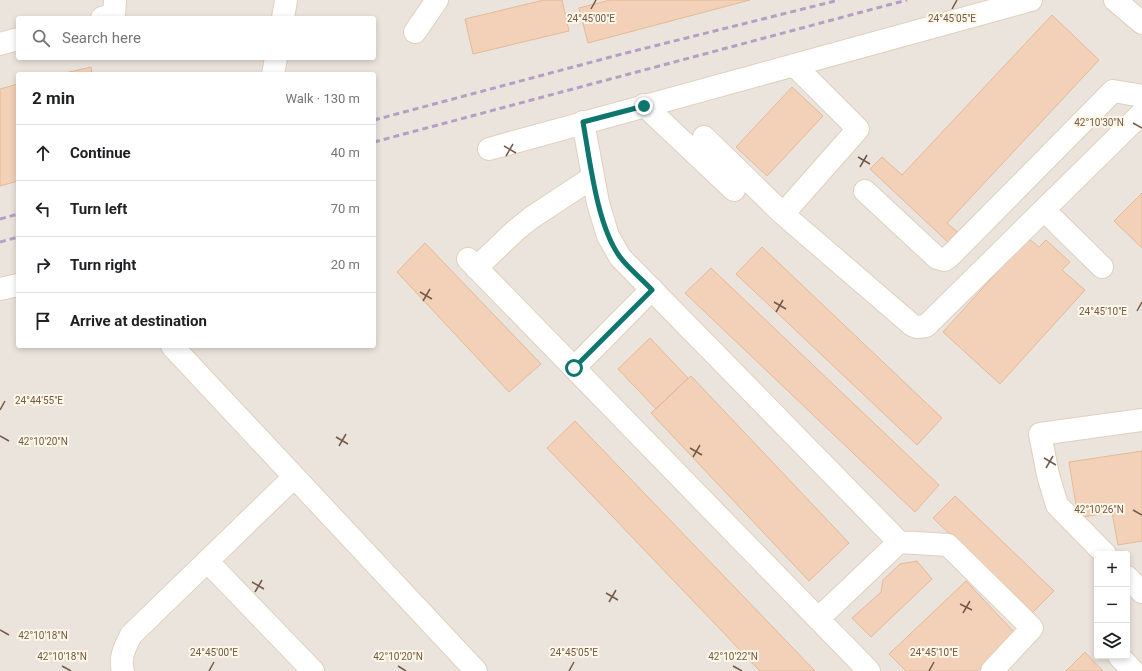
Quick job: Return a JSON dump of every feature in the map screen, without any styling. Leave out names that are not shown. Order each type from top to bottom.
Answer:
[{"type":"street","points":[[110,16],[114,15],[115,0]]},
{"type":"street","points":[[283,16],[286,0]]},
{"type":"street","points":[[415,32],[437,0]]},
{"type":"street","points":[[489,149],[1031,0]]},
{"type":"street","points":[[1115,0],[1142,23]]},
{"type":"street","points":[[0,44],[16,40]]},
{"type":"street","points":[[273,72],[276,60]]},
{"type":"street","points":[[783,214],[858,129],[794,64]]},
{"type":"street","points":[[865,192],[937,258],[944,260],[950,256],[1113,91],[1142,96]]},
{"type":"street","points":[[644,106],[734,190]]},
{"type":"street","points":[[704,137],[783,214],[912,325],[917,327],[926,326],[932,322],[1142,113]]},
{"type":"street","points":[[583,122],[598,203],[608,236],[620,257],[899,542],[948,545],[1032,628],[992,671]]},
{"type":"street","points":[[592,177],[531,218],[472,264],[869,671]]},
{"type":"street","points":[[1044,210],[1102,267]]},
{"type":"street","points":[[0,289],[16,285]]},
{"type":"street","points":[[574,368],[652,290]]},
{"type":"street","points":[[174,348],[476,671]]},
{"type":"street","points":[[1102,551],[1057,505],[1048,475],[1040,434],[1142,420]]},
{"type":"street","points":[[123,671],[122,652],[131,635],[294,476]]},
{"type":"street","points":[[818,619],[899,542]]},
{"type":"street","points":[[206,561],[313,671]]},
{"type":"street","points":[[1130,580],[1142,592]]},
{"type":"street","points":[[1122,659],[1133,671]]},
{"type":"shaded area","points":[[0,0],[1142,0],[1142,671],[0,671]]},
{"type":"building","points":[[544,0],[562,0],[569,31],[473,54],[465,19]]},
{"type":"building","points":[[610,0],[750,0],[588,43],[579,8]]},
{"type":"building","points":[[1052,15],[1099,60],[947,223],[961,235],[951,245],[870,169],[882,157],[902,175]]},
{"type":"building","points":[[91,67],[92,72],[70,72]]},
{"type":"building","points":[[16,85],[16,182],[0,186],[0,89]]},
{"type":"building","points":[[792,87],[823,116],[767,176],[736,147]]},
{"type":"building","points":[[1142,193],[1142,248],[1114,221]]},
{"type":"building","points":[[1028,238],[1039,247],[1046,240],[1070,262],[1062,270],[1085,290],[1000,384],[943,332]]},
{"type":"building","points":[[425,243],[541,364],[509,392],[397,272]]},
{"type":"building","points":[[762,247],[942,418],[917,445],[736,274]]},
{"type":"building","points":[[711,268],[939,485],[915,512],[685,293]]},
{"type":"building","points":[[650,338],[688,378],[656,409],[618,369]]},
{"type":"building","points":[[691,376],[849,543],[809,581],[651,413]]},
{"type":"building","points":[[575,421],[815,671],[760,671],[547,448]]},
{"type":"building","points":[[1142,451],[1142,541],[1118,545],[1112,512],[1078,518],[1069,462]]},
{"type":"building","points":[[955,496],[1054,591],[1032,613],[933,518]]},
{"type":"building","points":[[917,561],[932,579],[871,637],[852,618],[881,592],[883,580],[900,564]]},
{"type":"building","points":[[966,581],[1016,634],[977,671],[906,671],[889,654]]},
{"type":"building","points":[[1085,652],[1103,671],[1066,671]]},
{"type":"railway","points":[[376,119],[622,54],[839,0]]},
{"type":"railway","points":[[376,141],[907,0]]},
{"type":"railway","points":[[0,219],[16,215]]},
{"type":"railway","points":[[0,242],[16,238]]},
{"type":"route","points":[[574,368],[652,290],[620,257],[608,236],[592,177],[583,122],[644,106]]}]
